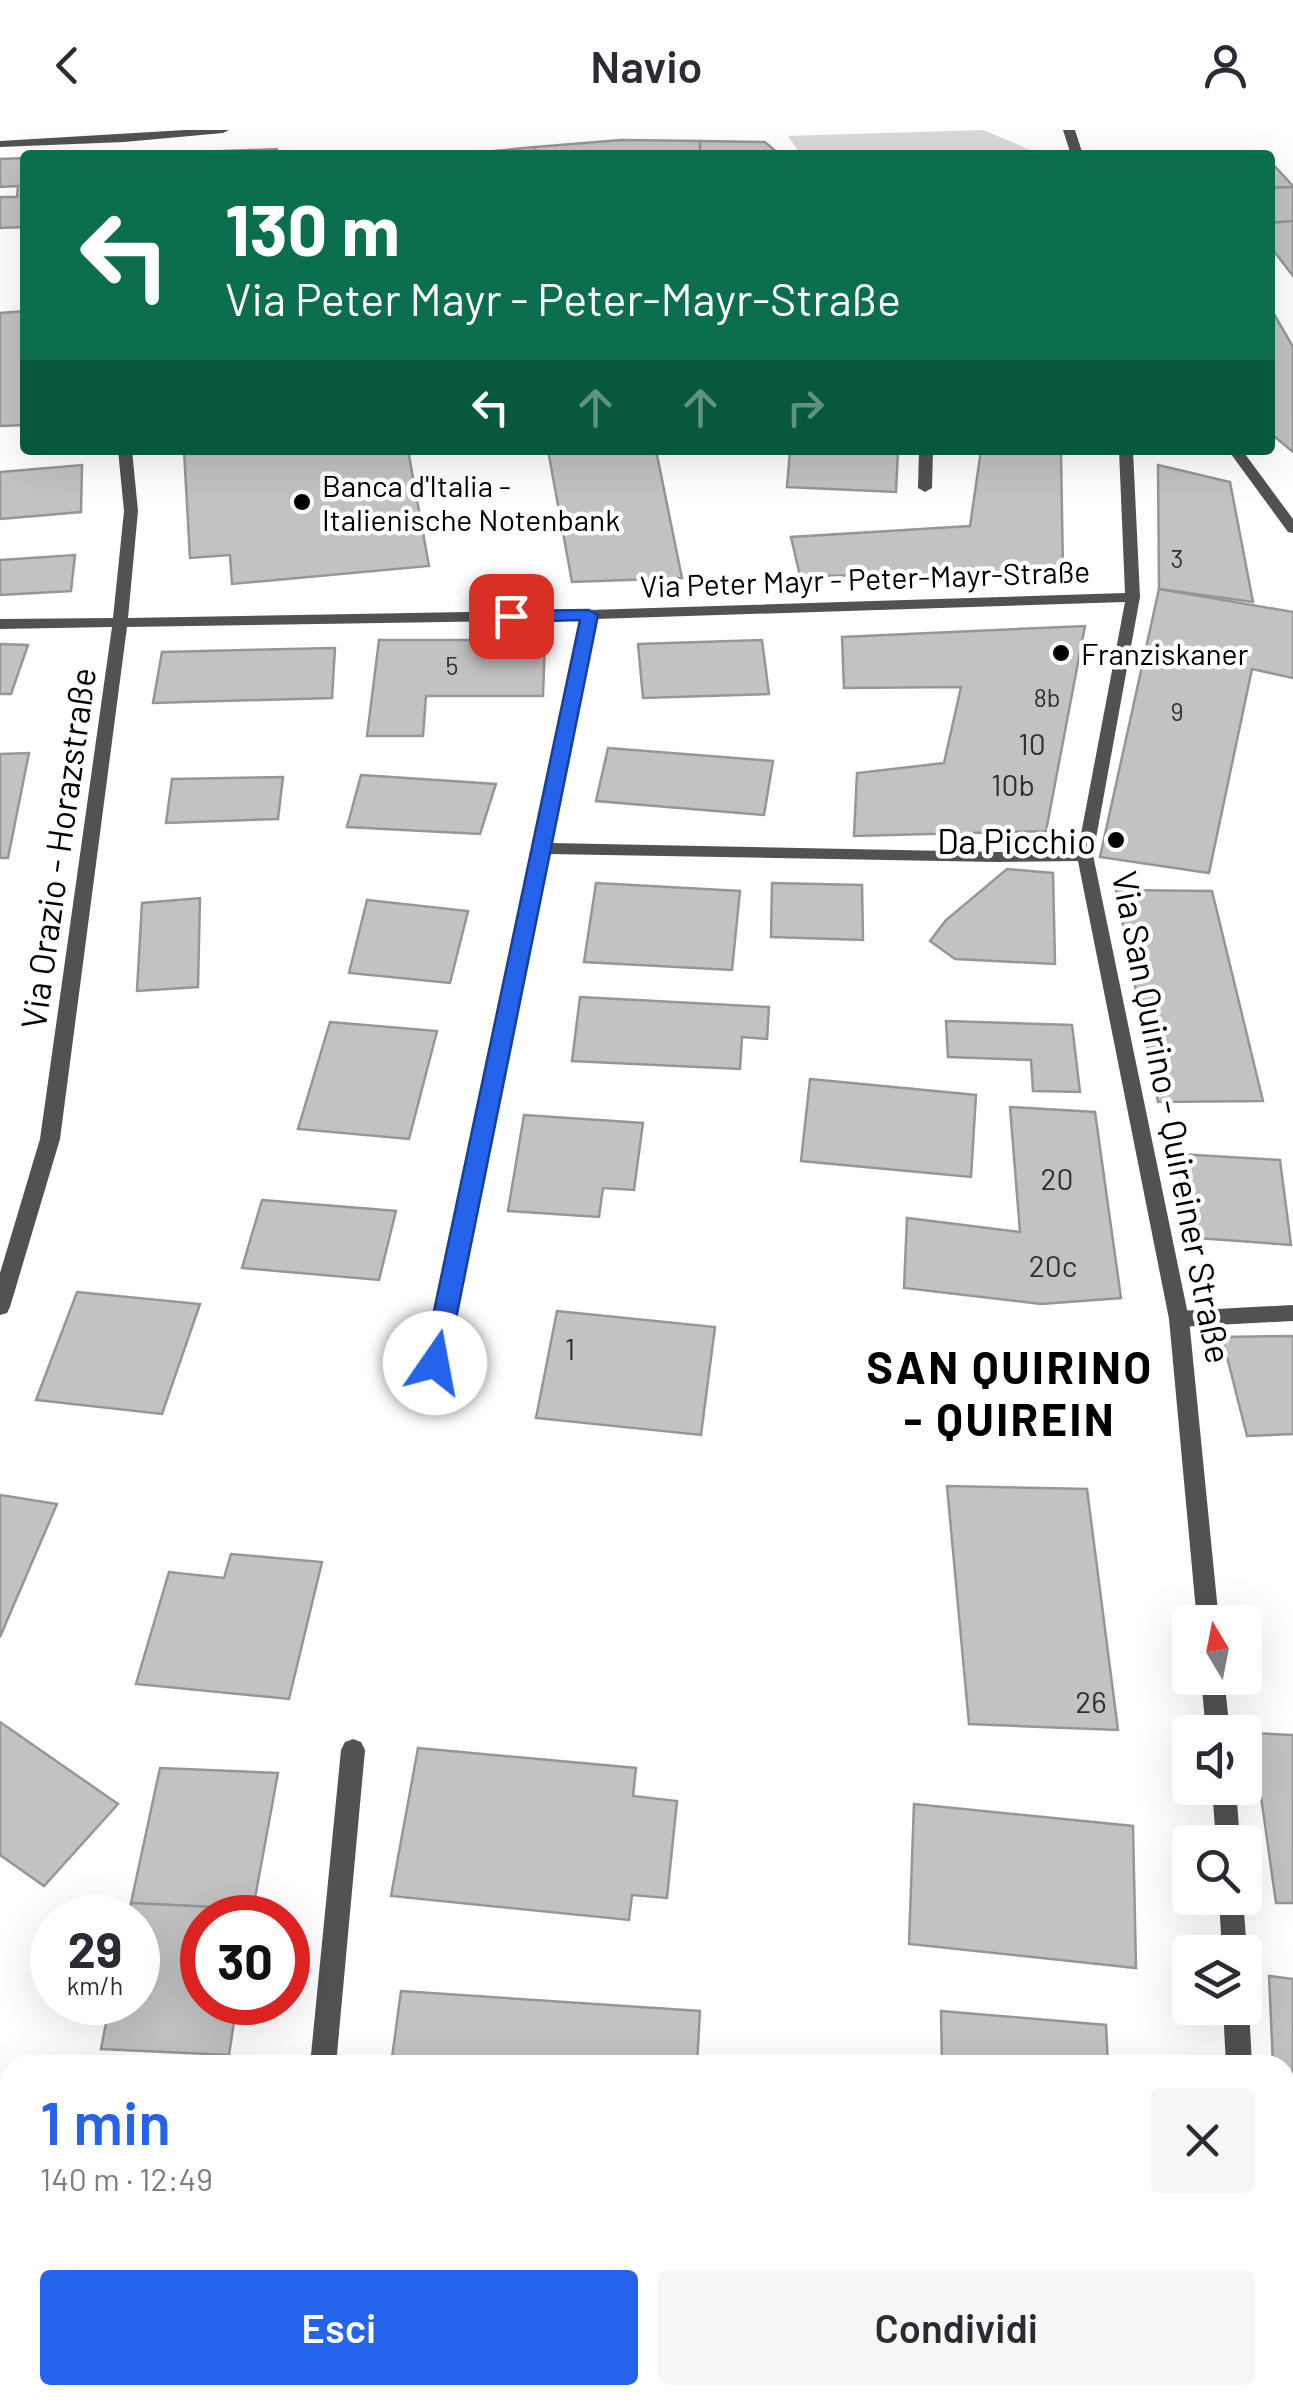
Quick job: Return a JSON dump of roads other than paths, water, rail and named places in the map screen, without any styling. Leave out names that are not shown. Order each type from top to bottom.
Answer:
[{"type":"street","points":[[123,150],[124,139],[136,130]]},
{"type":"street","points":[[0,144],[223,130]]},
{"type":"street","name":"Via Orazio - Horazstraße","points":[[0,1307],[50,1139],[120,624],[131,512],[125,455]]},
{"type":"street","points":[[925,488],[926,455]]},
{"type":"street","name":"Via San Quirino - Quireiner Straße","points":[[1126,455],[1133,597],[1085,855],[1178,1319],[1206,1605]]},
{"type":"street","points":[[1239,455],[1293,529]]},
{"type":"street","name":"Via Peter Mayr - Peter-Mayr-Straße","points":[[0,624],[589,615],[1133,597]]},
{"type":"street","points":[[435,1363],[589,615]]},
{"type":"street","points":[[541,848],[998,857],[1085,855]]},
{"type":"street","points":[[1178,1319],[1293,1313]]},
{"type":"street","points":[[324,2055],[353,1750]]},
{"type":"street","points":[[1237,2025],[1238,2055]]},
{"type":"place","name":"Banca d'Italia - Italienische Notenbank","points":[[302,502]]},
{"type":"place","name":"Franziskaner","points":[[1061,653]]},
{"type":"place","name":"Da Picchio","points":[[1116,840]]},
{"type":"district","name":"SAN QUIRINO - QUIREIN","points":[[1010,1392]]}]
